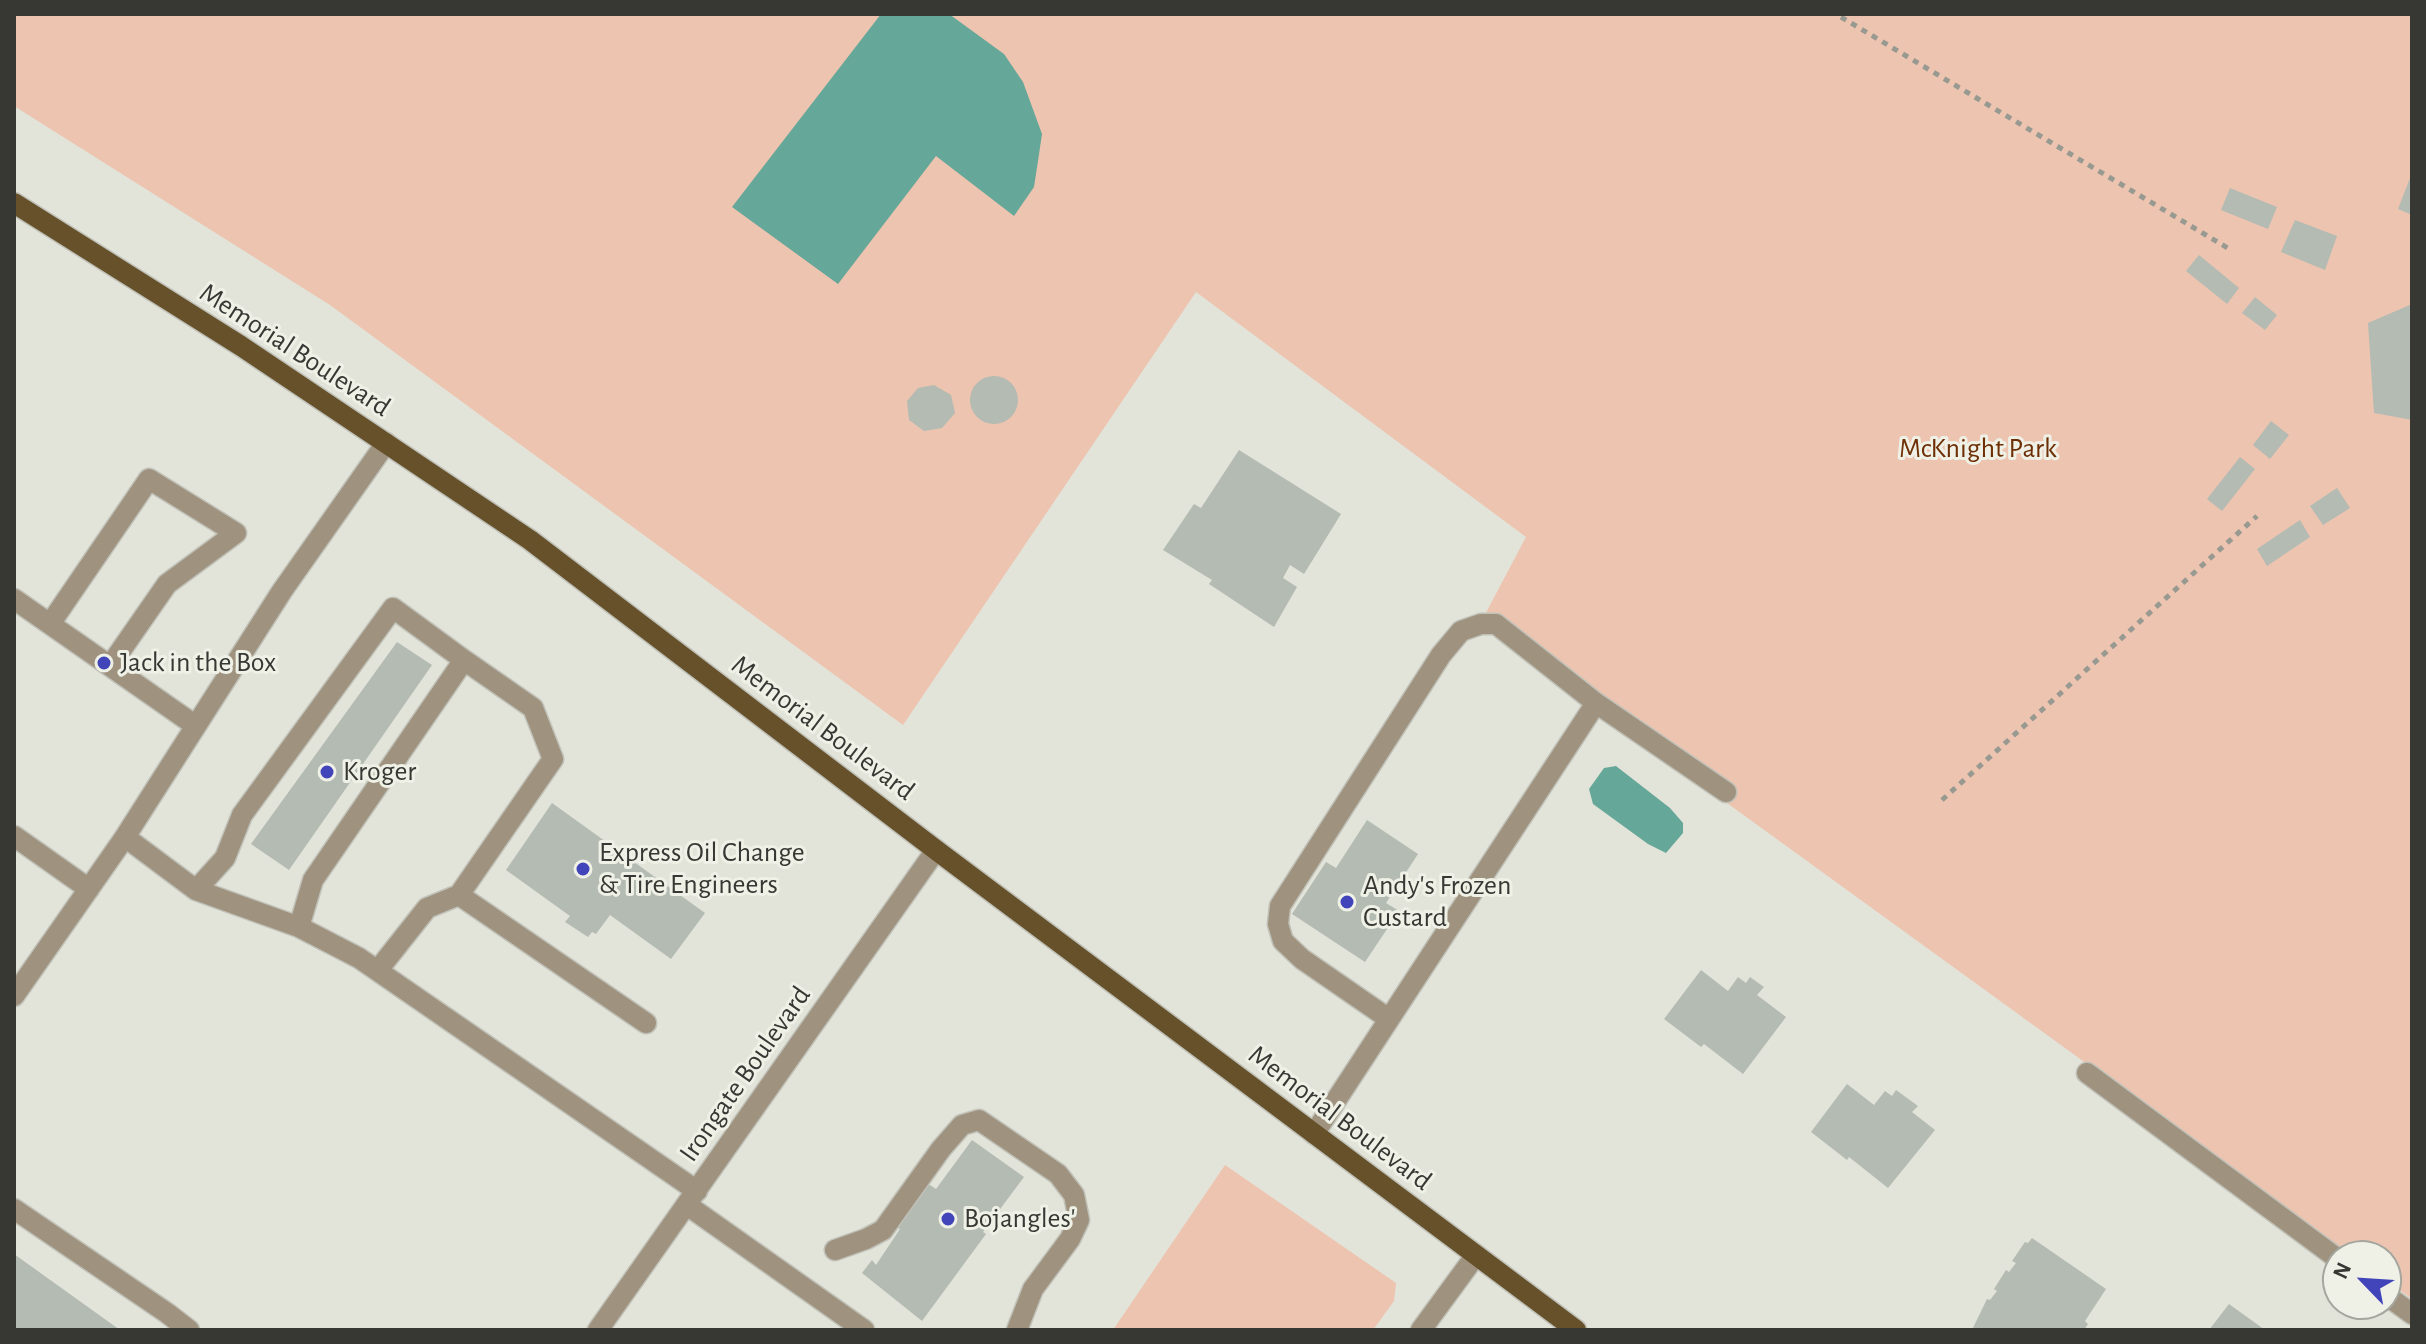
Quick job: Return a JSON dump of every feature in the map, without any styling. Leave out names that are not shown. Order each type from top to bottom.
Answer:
[{"type":"main road","name":"Memorial Boulevard","points":[[14,203],[241,346],[530,540],[936,850],[1576,1330]]},
{"type":"street","points":[[14,996],[125,837],[282,591],[386,443]]},
{"type":"street","points":[[50,624],[149,479],[236,533],[167,584],[110,666]]},
{"type":"street","points":[[14,599],[196,726]]},
{"type":"street","points":[[196,890],[225,858],[242,815],[393,608],[533,708],[553,759],[459,895],[427,908],[378,970]]},
{"type":"street","points":[[1389,1019],[1302,959],[1283,941],[1278,924],[1280,906],[1441,655],[1461,631],[1481,624],[1496,624],[1596,703],[1726,792]]},
{"type":"street","points":[[299,927],[313,880],[464,660]]},
{"type":"street","points":[[1314,1134],[1596,703]]},
{"type":"street","points":[[14,836],[89,889]]},
{"type":"street","points":[[125,837],[196,890],[299,927],[378,970],[692,1198],[864,1330]]},
{"type":"street","name":"Irongate Boulevard","points":[[598,1330],[936,850]]},
{"type":"street","points":[[459,895],[646,1023]]},
{"type":"street","points":[[2087,1073],[2322,1247]]},
{"type":"street","points":[[835,1250],[883,1230],[941,1149],[962,1125],[979,1120],[1058,1174],[1074,1195],[1079,1220],[1070,1239],[1033,1289],[1017,1330]]},
{"type":"street","points":[[14,1209],[189,1330]]},
{"type":"street","points":[[1421,1330],[1476,1255]]},
{"type":"path","points":[[1841,17],[2231,250]]},
{"type":"path","points":[[1942,800],[2257,516]]},
{"type":"green space","name":"McKnight Park","points":[[14,14],[2412,14],[2412,1299],[2402,1292],[2402,1240],[2330,1240],[1480,624],[1526,537],[1196,292],[903,725],[330,305],[14,106]]},
{"type":"green space","points":[[1225,1165],[1396,1283],[1394,1301],[1373,1330],[1113,1330]]},
{"type":"water","points":[[881,14],[949,14],[1004,54],[1023,82],[1042,134],[1034,187],[1014,216],[936,156],[838,284],[732,207]]},
{"type":"water","points":[[1616,766],[1670,808],[1683,823],[1683,833],[1666,853],[1648,844],[1593,804],[1589,789],[1604,768]]},
{"type":"building","points":[[2412,173],[2412,215],[2398,209]]},
{"type":"building","points":[[2230,188],[2277,207],[2268,229],[2221,210]]},
{"type":"building","points":[[2295,220],[2337,236],[2325,270],[2281,252]]},
{"type":"building","points":[[2199,255],[2239,288],[2227,304],[2186,271]]},
{"type":"building","points":[[2255,297],[2277,315],[2265,330],[2242,313]]},
{"type":"building","points":[[2412,304],[2412,420],[2374,413],[2368,323]]},
{"type":"building","points":[[994,376],[1011,383],[1018,400],[1011,417],[994,424],[977,417],[970,400],[977,383]]},
{"type":"building","points":[[934,385],[951,395],[955,413],[942,428],[924,431],[909,420],[907,401],[918,388]]},
{"type":"building","points":[[2271,421],[2289,435],[2270,459],[2253,445]]},
{"type":"building","points":[[1239,450],[1341,514],[1304,574],[1290,565],[1283,578],[1297,587],[1274,627],[1209,584],[1212,580],[1163,550],[1194,504],[1201,508]]},
{"type":"building","points":[[2240,457],[2255,469],[2222,511],[2207,499]]},
{"type":"building","points":[[2337,488],[2350,508],[2323,525],[2310,506]]},
{"type":"building","points":[[2300,520],[2310,537],[2267,566],[2257,549]]},
{"type":"building","points":[[397,642],[432,665],[289,870],[251,844]]},
{"type":"building","points":[[552,803],[705,913],[671,959],[610,915],[596,934],[592,932],[588,937],[565,922],[570,916],[506,870]]},
{"type":"building","points":[[1367,820],[1418,854],[1386,903],[1399,911],[1365,962],[1292,914],[1326,862],[1336,868]]},
{"type":"building","points":[[1701,970],[1728,991],[1738,977],[1746,983],[1750,977],[1764,987],[1757,995],[1786,1017],[1743,1074],[1664,1019]]},
{"type":"building","points":[[1847,1084],[1874,1105],[1885,1091],[1892,1096],[1896,1090],[1918,1106],[1912,1112],[1935,1130],[1888,1188],[1811,1132]]},
{"type":"building","points":[[972,1140],[1024,1177],[922,1321],[862,1273],[872,1260],[876,1265],[900,1229],[895,1226],[927,1183],[936,1189]]},
{"type":"building","points":[[2032,1238],[2106,1289],[2085,1321],[2088,1324],[2084,1330],[1972,1330],[1987,1299],[1990,1300],[1997,1291],[1994,1289],[2006,1270],[2009,1272],[2016,1263],[2012,1261],[2025,1242]]},
{"type":"building","points":[[14,1254],[120,1330],[14,1330]]},
{"type":"building","points":[[2229,1304],[2265,1330],[2209,1330]]},
{"type":"place","name":"Jack in the Box","points":[[104,663]]},
{"type":"place","name":"Kroger","points":[[327,772]]},
{"type":"place","name":"Express Oil Change & Tire Engineers","points":[[583,869]]},
{"type":"place","name":"Andy's Frozen Custard","points":[[1347,902]]},
{"type":"place","name":"Bojangles'","points":[[948,1219]]}]
